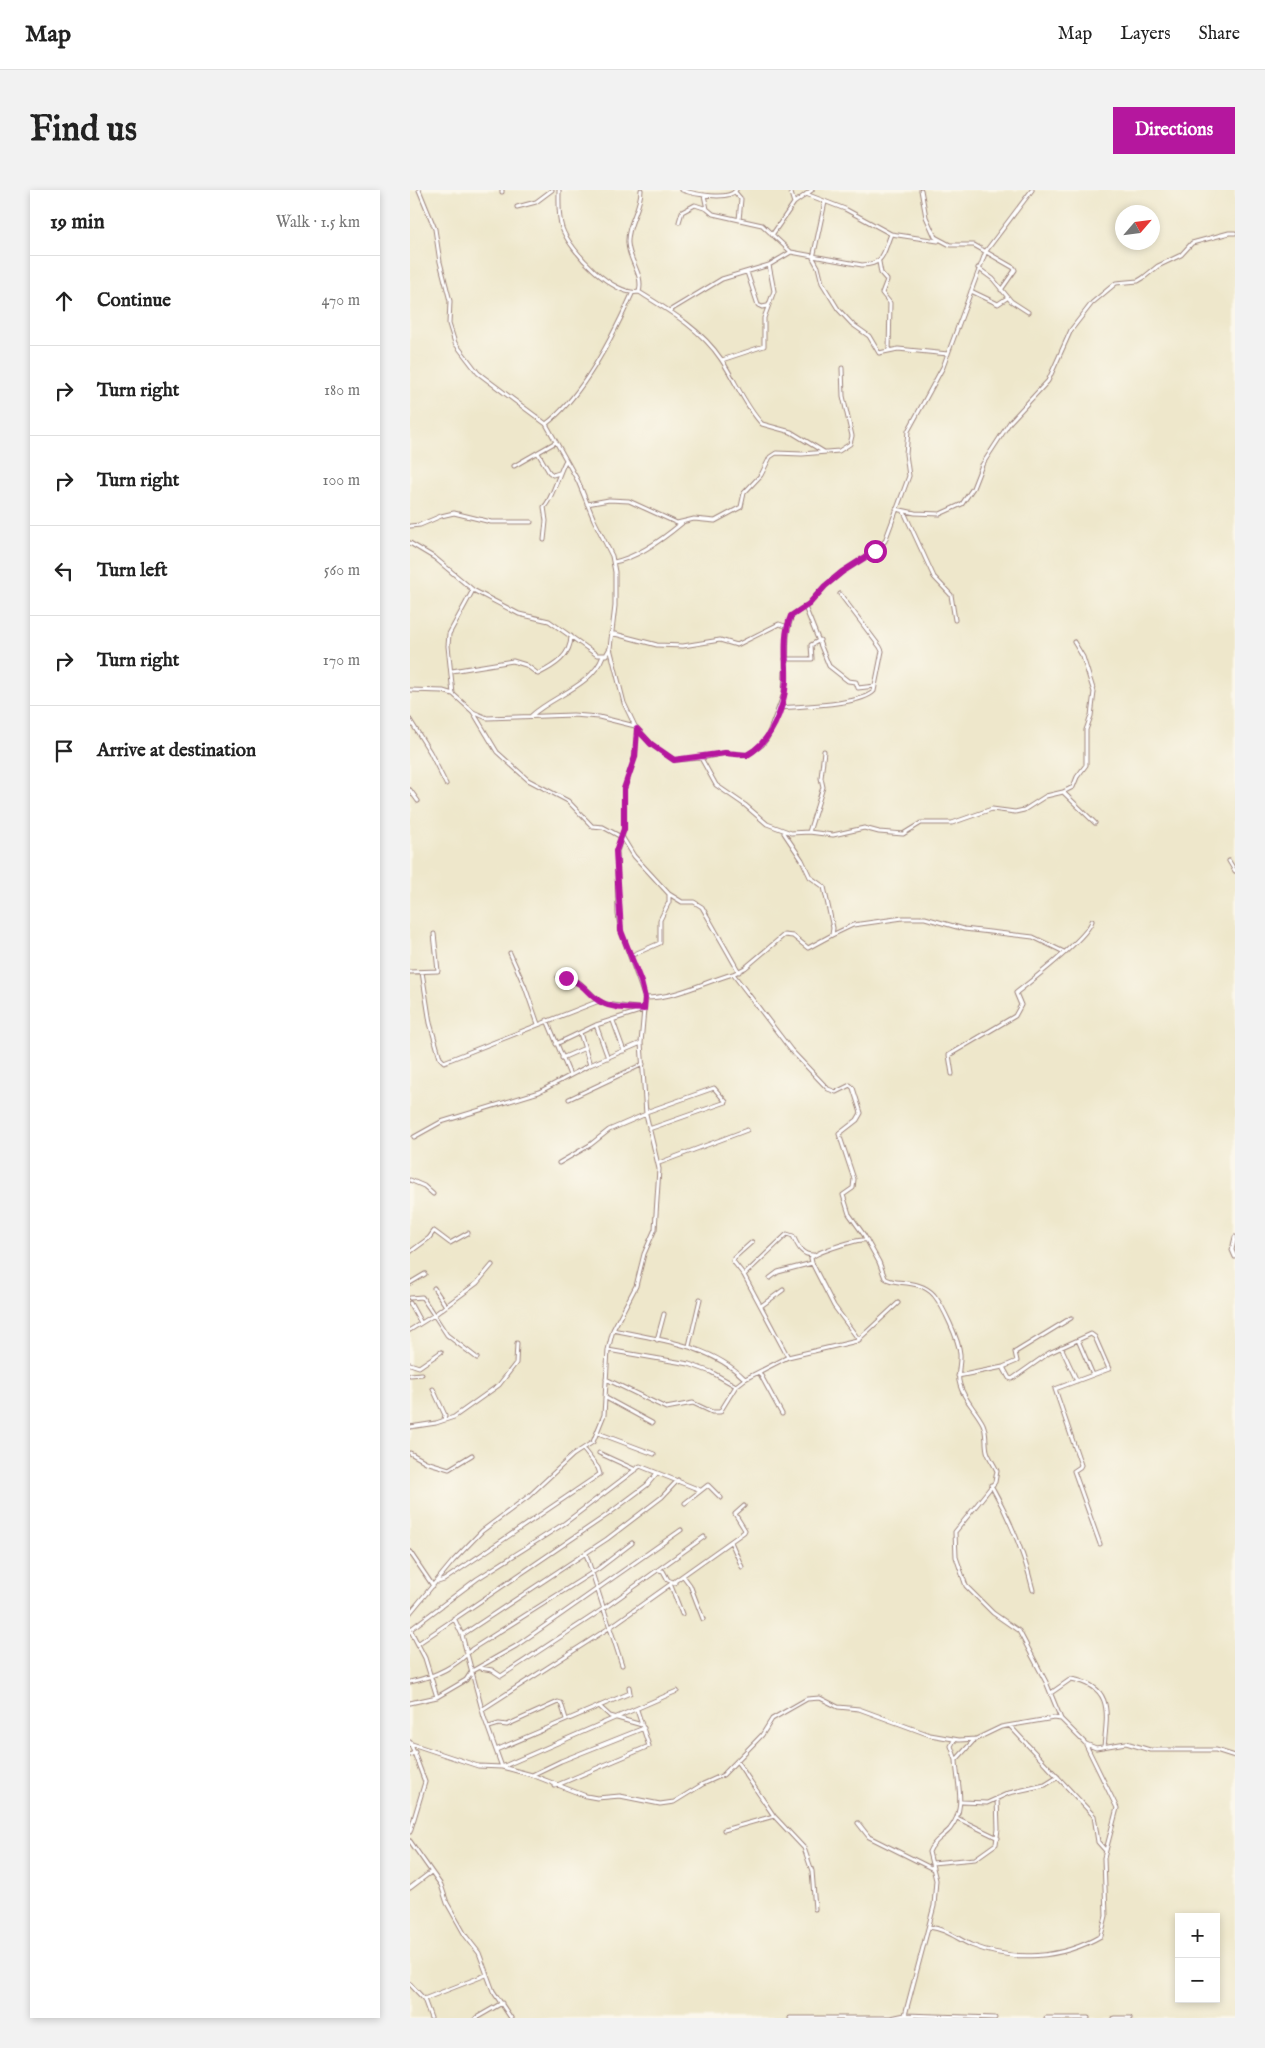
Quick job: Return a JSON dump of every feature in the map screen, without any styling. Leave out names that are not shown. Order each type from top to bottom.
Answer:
[{"type":"street","points":[[419,190],[436,229],[440,262],[450,300],[451,334],[458,349],[478,374],[546,424],[567,460],[614,562],[615,606],[610,648],[624,704],[636,727],[651,744],[674,760],[701,758],[725,753],[740,756],[752,752],[762,745],[767,738],[786,685],[785,659],[791,616],[805,607],[842,572],[883,544],[909,476],[906,454],[908,431],[948,354],[978,268],[986,251],[1032,190]]},
{"type":"street","points":[[517,207],[536,202],[552,190]]},
{"type":"street","points":[[559,190],[560,222],[565,235],[574,249],[600,276],[632,294],[639,292],[669,311],[704,338],[722,360],[762,424],[791,432],[824,452]]},
{"type":"street","points":[[639,292],[641,279],[629,257],[628,232],[636,213],[641,190]]},
{"type":"street","points":[[682,190],[704,195],[724,196],[735,191],[741,199],[740,220]]},
{"type":"street","points":[[790,190],[794,203]]},
{"type":"street","points":[[772,235],[794,203],[812,190]]},
{"type":"street","points":[[921,190],[926,217],[932,233],[940,241]]},
{"type":"street","points":[[806,194],[845,209],[870,225],[891,234],[940,241],[950,245],[974,245],[1015,269],[1001,290]]},
{"type":"street","points":[[704,195],[707,209]]},
{"type":"street","points":[[825,202],[813,254],[822,283],[844,317],[869,336],[878,352],[898,349],[948,354]]},
{"type":"street","points":[[679,222],[682,212],[692,205],[707,209],[713,214],[762,225],[791,252]]},
{"type":"street","points":[[896,509],[904,512],[940,514],[957,507],[966,500],[982,465],[1010,422],[1051,376],[1071,330],[1092,303],[1112,286],[1121,282],[1138,281],[1158,266],[1181,255],[1192,243],[1235,233]]},
{"type":"street","points":[[889,351],[890,303],[882,293],[887,280],[881,273],[879,262],[891,234]]},
{"type":"street","points":[[669,311],[722,279],[769,265],[791,252],[813,254],[862,265],[879,262]]},
{"type":"street","points":[[722,360],[764,346],[764,318],[774,291],[769,265]]},
{"type":"street","points":[[978,268],[993,279],[1008,298],[1028,312]]},
{"type":"street","points":[[747,272],[758,305],[762,307],[768,306]]},
{"type":"street","points":[[971,292],[998,304],[1008,298]]},
{"type":"street","points":[[546,424],[564,407],[600,356],[632,294]]},
{"type":"street","points":[[614,562],[626,560],[640,552],[682,522],[694,519],[715,521],[737,510],[742,504],[744,493],[761,475],[770,457],[776,453],[802,454],[845,449],[850,444],[852,436],[843,396],[842,368]]},
{"type":"street","points":[[514,466],[556,442]]},
{"type":"street","points":[[538,453],[549,472],[553,474],[559,473]]},
{"type":"street","points":[[544,540],[546,521],[544,507],[549,503],[559,473],[567,460]]},
{"type":"street","points":[[587,504],[609,500],[629,501],[662,518],[682,522]]},
{"type":"street","points":[[904,512],[934,578],[951,595],[955,620]]},
{"type":"street","points":[[410,526],[420,525],[440,516],[454,513],[492,522],[531,522]]},
{"type":"street","points":[[410,543],[435,558],[473,590],[519,614],[549,620],[597,655],[603,656]]},
{"type":"street","points":[[452,694],[452,671],[448,646],[449,634],[473,590]]},
{"type":"street","points":[[779,708],[862,699],[871,694],[875,686],[882,651],[840,594]]},
{"type":"street","points":[[805,607],[830,666],[844,679],[856,682],[858,688],[875,686]]},
{"type":"street","points":[[611,633],[657,645],[683,646],[720,640],[738,645],[780,624],[788,627]]},
{"type":"street","points":[[452,671],[513,661],[526,665],[538,674],[555,665],[568,651],[571,636]]},
{"type":"street","points":[[785,659],[812,659],[811,645],[820,640]]},
{"type":"street","points":[[701,758],[716,785],[745,805],[767,824],[784,832],[809,832],[832,836],[864,828],[878,832],[903,834],[921,823],[952,823],[992,809],[1015,812],[1024,810],[1046,796],[1063,792],[1073,787],[1077,777],[1086,765],[1086,730],[1090,721],[1094,692],[1087,668],[1074,642]]},
{"type":"street","points":[[531,716],[547,703],[595,672],[603,656],[608,653],[610,648]]},
{"type":"street","points":[[410,690],[443,691],[452,694],[473,712],[497,752],[528,780],[568,801],[592,826],[603,827],[625,840],[642,866],[669,894],[682,902],[694,902],[702,907],[739,972]]},
{"type":"street","points":[[473,712],[494,719],[531,716],[587,716],[636,727]]},
{"type":"street","points":[[410,720],[430,752],[446,784]]},
{"type":"street","points":[[410,1613],[419,1599],[433,1586],[478,1534],[529,1496],[582,1449],[593,1442],[604,1416],[608,1350],[613,1330],[636,1286],[644,1254],[655,1228],[659,1163],[646,1113],[642,1042],[645,998],[621,931],[618,914],[616,851],[624,829],[624,789],[635,757],[636,727]]},
{"type":"street","points":[[809,832],[823,787],[821,778],[824,751]]},
{"type":"street","points":[[410,790],[418,800]]},
{"type":"street","points":[[1063,792],[1095,823]]},
{"type":"street","points":[[784,832],[802,860],[810,878],[824,887],[833,928],[832,934]]},
{"type":"street","points":[[1229,861],[1235,871]]},
{"type":"street","points":[[630,956],[660,943],[660,920],[669,902],[669,894]]},
{"type":"street","points":[[645,998],[704,986],[739,972],[784,935],[793,936],[808,948],[832,934],[864,924],[903,918],[932,918],[964,929],[1033,937],[1064,952]]},
{"type":"street","points":[[952,1074],[949,1055],[1015,1016],[1021,1005],[1015,994],[1089,929],[1092,921]]},
{"type":"street","points":[[410,972],[438,971],[434,934]]},
{"type":"street","points":[[510,953],[526,987],[538,1024]]},
{"type":"street","points":[[422,972],[430,1023],[440,1058],[444,1062],[598,1001]]},
{"type":"street","points":[[733,974],[791,1050],[828,1089],[836,1092],[850,1085],[853,1088],[861,1113],[856,1120],[839,1134],[854,1179],[852,1188],[845,1193],[843,1198],[851,1217],[879,1262],[883,1275],[888,1280],[908,1282],[929,1291],[936,1298],[959,1346],[958,1376],[965,1398],[984,1426],[987,1452],[997,1471],[991,1485],[954,1532],[956,1557],[969,1590],[993,1613],[1019,1631],[1051,1693],[1061,1719],[1086,1744],[1117,1808],[1112,1833],[1105,1850],[1106,1916],[1100,1937],[1059,1953],[1034,1957],[981,1948],[944,1929],[929,1927]]},
{"type":"street","points":[[558,977],[580,982],[598,1001],[617,1007],[643,1010]]},
{"type":"street","points":[[556,1044],[596,1025],[643,1010]]},
{"type":"street","points":[[547,1020],[570,1075]]},
{"type":"street","points":[[613,1021],[624,1050]]},
{"type":"street","points":[[596,1025],[608,1058]]},
{"type":"street","points":[[580,1033],[590,1065]]},
{"type":"street","points":[[414,1137],[441,1122],[533,1094],[590,1065],[642,1042]]},
{"type":"street","points":[[562,1058],[585,1048]]},
{"type":"street","points":[[569,1099],[643,1064]]},
{"type":"street","points":[[559,1163],[590,1145],[609,1130],[646,1113],[714,1088],[726,1102],[649,1129]]},
{"type":"street","points":[[659,1163],[746,1130]]},
{"type":"street","points":[[410,1180],[424,1186],[433,1194]]},
{"type":"street","points":[[410,1252],[429,1238],[434,1231],[447,1243],[468,1233]]},
{"type":"street","points":[[744,1275],[787,1234],[793,1236],[801,1251],[807,1255],[813,1255],[822,1250],[860,1239],[867,1240]]},
{"type":"street","points":[[1235,1237],[1232,1250],[1235,1258]]},
{"type":"street","points":[[752,1242],[733,1260],[744,1275],[788,1357]]},
{"type":"street","points":[[813,1255],[812,1263],[834,1306],[859,1340]]},
{"type":"street","points":[[770,1278],[778,1272],[812,1263]]},
{"type":"street","points":[[410,1330],[477,1282],[492,1264]]},
{"type":"street","points":[[410,1284],[425,1274]]},
{"type":"street","points":[[434,1288],[446,1306]]},
{"type":"street","points":[[761,1306],[783,1290]]},
{"type":"street","points":[[410,1298],[422,1297],[447,1335],[477,1358]]},
{"type":"street","points":[[689,1346],[700,1298]]},
{"type":"street","points":[[410,1303],[422,1322]]},
{"type":"street","points":[[606,1379],[666,1408],[693,1403],[716,1413],[723,1410],[736,1386],[745,1379],[788,1357],[859,1340],[898,1303]]},
{"type":"street","points":[[657,1340],[664,1314]]},
{"type":"street","points":[[958,1376],[1002,1367],[1017,1361],[1016,1351],[1071,1318]]},
{"type":"street","points":[[613,1330],[689,1346],[729,1366],[745,1379]]},
{"type":"street","points":[[1002,1367],[1009,1378],[1012,1379],[1043,1356],[1060,1347],[1094,1334],[1109,1368],[1055,1389],[1081,1465],[1074,1471],[1100,1544]]},
{"type":"street","points":[[1078,1340],[1093,1375]]},
{"type":"street","points":[[410,1427],[436,1423],[456,1415],[504,1380],[516,1363],[517,1343]]},
{"type":"street","points":[[1060,1347],[1077,1381]]},
{"type":"street","points":[[608,1350],[689,1364],[711,1372],[736,1386]]},
{"type":"street","points":[[410,1364],[418,1366],[424,1364],[441,1352]]},
{"type":"street","points":[[759,1372],[782,1414]]},
{"type":"street","points":[[410,1375],[422,1374]]},
{"type":"street","points":[[433,1389],[445,1415],[444,1419]]},
{"type":"street","points":[[606,1398],[652,1423]]},
{"type":"street","points":[[598,1433],[654,1454]]},
{"type":"street","points":[[437,1581],[444,1580],[600,1474],[598,1468],[582,1449]]},
{"type":"street","points":[[410,1453],[426,1462],[449,1469],[472,1455]]},
{"type":"street","points":[[599,1453],[636,1470]]},
{"type":"street","points":[[437,1696],[419,1643],[410,1629],[477,1579],[565,1523],[642,1466],[700,1490]]},
{"type":"street","points":[[419,1643],[607,1516],[647,1485],[657,1473]]},
{"type":"street","points":[[462,1635],[586,1554],[642,1513],[678,1480]]},
{"type":"street","points":[[991,1485],[1011,1522],[1024,1556],[1033,1590]]},
{"type":"street","points":[[685,1503],[700,1490],[710,1486],[721,1498]]},
{"type":"street","points":[[483,1709],[610,1628],[731,1542],[745,1531],[735,1514],[744,1506]]},
{"type":"street","points":[[410,1703],[437,1696],[466,1680],[472,1671],[516,1646],[681,1530]]},
{"type":"street","points":[[479,1668],[492,1670],[501,1676],[603,1609],[704,1537]]},
{"type":"street","points":[[731,1542],[742,1566]]},
{"type":"street","points":[[410,1682],[430,1678],[592,1572],[632,1543]]},
{"type":"street","points":[[410,1552],[433,1586]]},
{"type":"street","points":[[586,1554],[622,1665]]},
{"type":"street","points":[[658,1570],[664,1571],[668,1580],[675,1583]]},
{"type":"street","points":[[684,1577],[688,1580],[703,1619]]},
{"type":"street","points":[[671,1586],[682,1614]]},
{"type":"street","points":[[454,1618],[462,1635],[502,1767]]},
{"type":"street","points":[[1051,1693],[1071,1679],[1099,1691],[1106,1702],[1104,1747]]},
{"type":"street","points":[[496,1750],[630,1693],[629,1687]]},
{"type":"street","points":[[502,1767],[677,1691]]},
{"type":"street","points":[[411,1743],[478,1766],[502,1767],[532,1775],[555,1786],[586,1796],[597,1798],[620,1796],[645,1803],[667,1804],[723,1775],[738,1762],[762,1735],[772,1719],[798,1703],[814,1698],[827,1700],[842,1708],[859,1709],[930,1736],[954,1740],[976,1739]]},
{"type":"street","points":[[489,1727],[498,1724],[507,1725],[558,1702],[561,1703],[566,1719]]},
{"type":"street","points":[[598,1706],[608,1714],[644,1726]]},
{"type":"street","points":[[555,1786],[650,1746],[644,1726],[636,1710]]},
{"type":"street","points":[[956,1760],[976,1739],[991,1731],[1046,1719],[1061,1719]]},
{"type":"street","points":[[631,1722],[636,1731]]},
{"type":"street","points":[[532,1775],[644,1726]]},
{"type":"street","points":[[1010,1726],[1094,1816],[1097,1825],[1098,1842],[1105,1850]]},
{"type":"street","points":[[905,2015],[936,1894],[934,1869],[929,1855],[930,1849],[949,1830],[957,1818],[962,1802],[952,1746],[954,1740]]},
{"type":"street","points":[[410,1832],[425,1787],[411,1743]]},
{"type":"street","points":[[1086,1744],[1104,1747],[1126,1743],[1150,1750],[1202,1748],[1226,1752],[1235,1756]]},
{"type":"street","points":[[410,1755],[415,1752]]},
{"type":"street","points":[[738,1762],[774,1816],[800,1843],[808,1856],[812,1871],[814,1910]]},
{"type":"street","points":[[962,1802],[982,1804],[1045,1785],[1058,1777]]},
{"type":"street","points":[[932,1863],[975,1859],[992,1848],[998,1838],[997,1798]]},
{"type":"street","points":[[724,1830],[774,1816]]},
{"type":"street","points":[[957,1818],[998,1838]]},
{"type":"street","points":[[858,1823],[869,1837],[934,1869]]},
{"type":"street","points":[[410,1841],[441,1885],[449,1906],[466,1937],[478,1950],[486,1975],[511,2018]]},
{"type":"street","points":[[410,1888],[432,1872]]},
{"type":"street","points":[[424,1999],[486,1975]]},
{"type":"street","points":[[410,1984],[424,1999],[431,2018]]},
{"type":"street","points":[[476,2018],[502,2003]]},
{"type":"street","points":[[790,2018],[891,2018],[905,2015],[995,2018]]},
{"type":"street","points":[[1046,2018],[1088,2018]]},
{"type":"street","points":[[1114,2018],[1130,2018]]},
{"type":"route","points":[[566,978],[580,982],[598,1001],[605,1004],[644,1009],[645,998],[641,982],[621,931],[618,914],[619,884],[616,851],[624,829],[624,789],[635,757],[638,743],[637,729],[659,751],[674,760],[701,758],[725,753],[740,756],[747,755],[762,745],[772,728],[784,694],[786,685],[785,659],[787,634],[791,616],[809,604],[825,586],[842,572],[875,551]]}]
